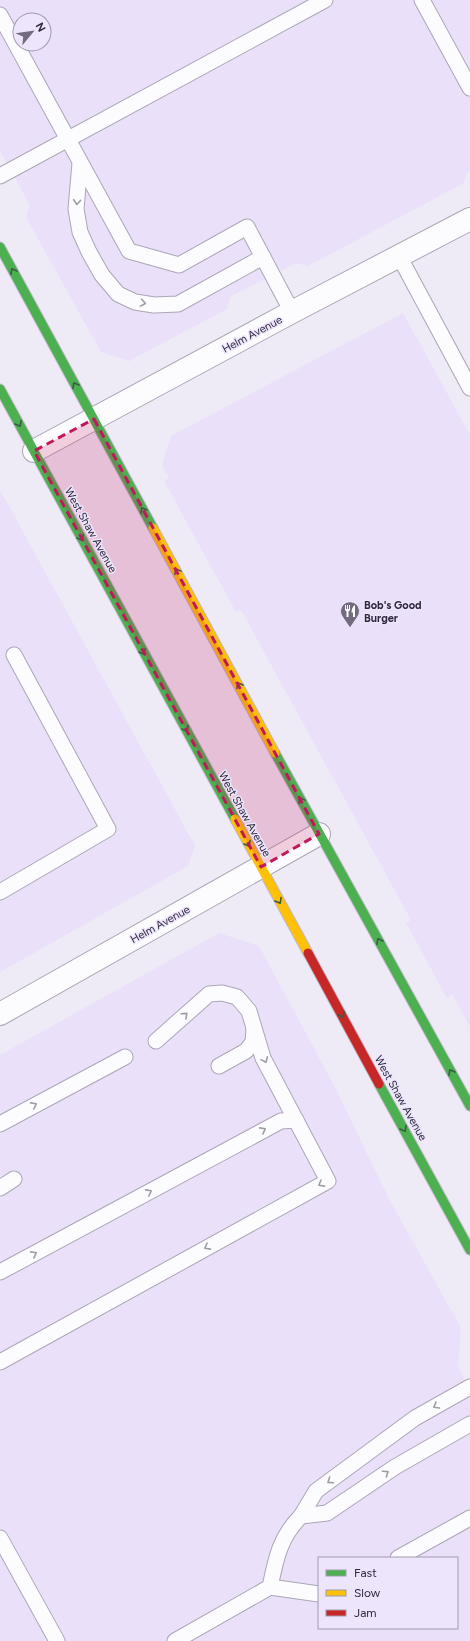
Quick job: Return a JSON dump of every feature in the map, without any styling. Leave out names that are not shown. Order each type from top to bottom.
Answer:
[{"type":"main road","points":[[0,247],[319,834],[470,1106]]},
{"type":"main road","name":"West Shaw Avenue","points":[[1,395],[34,451],[470,1250]]},
{"type":"street","name":"Helm Avenue","points":[[34,451],[292,312],[470,219]]},
{"type":"street","name":"Helm Avenue","points":[[0,1014],[319,834]]},
{"type":"lane","points":[[0,176],[325,0]]},
{"type":"lane","points":[[422,0],[470,88]]},
{"type":"lane","points":[[0,15],[129,251],[178,265],[247,227],[292,312]]},
{"type":"lane","points":[[80,163],[76,209],[80,232],[102,275],[118,294],[136,302],[154,305],[178,304],[263,257]]},
{"type":"lane","points":[[399,256],[470,388]]},
{"type":"lane","points":[[0,892],[108,829],[14,655]]},
{"type":"lane","points":[[0,1362],[328,1181],[263,1058],[249,1011],[237,997],[222,992],[209,994],[156,1041]]},
{"type":"lane","points":[[219,1066],[246,1051],[253,1042],[254,1028]]},
{"type":"lane","points":[[0,1124],[125,1057]]},
{"type":"lane","points":[[0,1272],[280,1121],[296,1120]]},
{"type":"lane","points":[[0,1188],[14,1179]]},
{"type":"lane","points":[[270,1587],[282,1540],[289,1528],[301,1516],[316,1491],[415,1418],[470,1387]]},
{"type":"lane","points":[[301,1516],[327,1514],[395,1467],[470,1424]]},
{"type":"lane","points":[[400,1557],[470,1518]]},
{"type":"lane","points":[[0,1538],[57,1641]]},
{"type":"lane","points":[[175,1641],[270,1587],[318,1594]]},
{"type":"highlighted area","points":[[94,419],[319,834],[261,867],[34,451]]},
{"type":"shaded area","points":[[0,0],[470,0],[470,170],[467,171],[464,183],[308,266],[296,263],[230,297],[227,309],[129,361],[101,352],[26,217],[30,205],[0,151]]},
{"type":"shaded area","points":[[403,313],[470,435],[470,1027],[453,995],[447,998],[406,923],[411,920],[241,610],[236,612],[164,481],[169,478],[162,465],[171,436]]},
{"type":"shaded area","points":[[0,490],[195,846],[188,866],[0,972]]},
{"type":"shaded area","points":[[219,933],[259,946],[337,1091],[388,1197],[461,1328],[458,1367],[470,1389],[470,1641],[0,1641],[0,1055]]},
{"type":"traffic: fast","points":[[0,247],[153,528]]},
{"type":"traffic: fast","points":[[0,389],[235,819]]},
{"type":"traffic: fast","points":[[275,753],[470,1106]]},
{"type":"traffic: fast","points":[[379,1084],[470,1250]]},
{"type":"traffic: slow","points":[[153,528],[275,753]]},
{"type":"traffic: slow","points":[[235,819],[308,953]]},
{"type":"traffic: jam","points":[[308,953],[379,1084]]},
{"type":"place","name":"Bob's Good Burger","points":[[350,628]]}]
